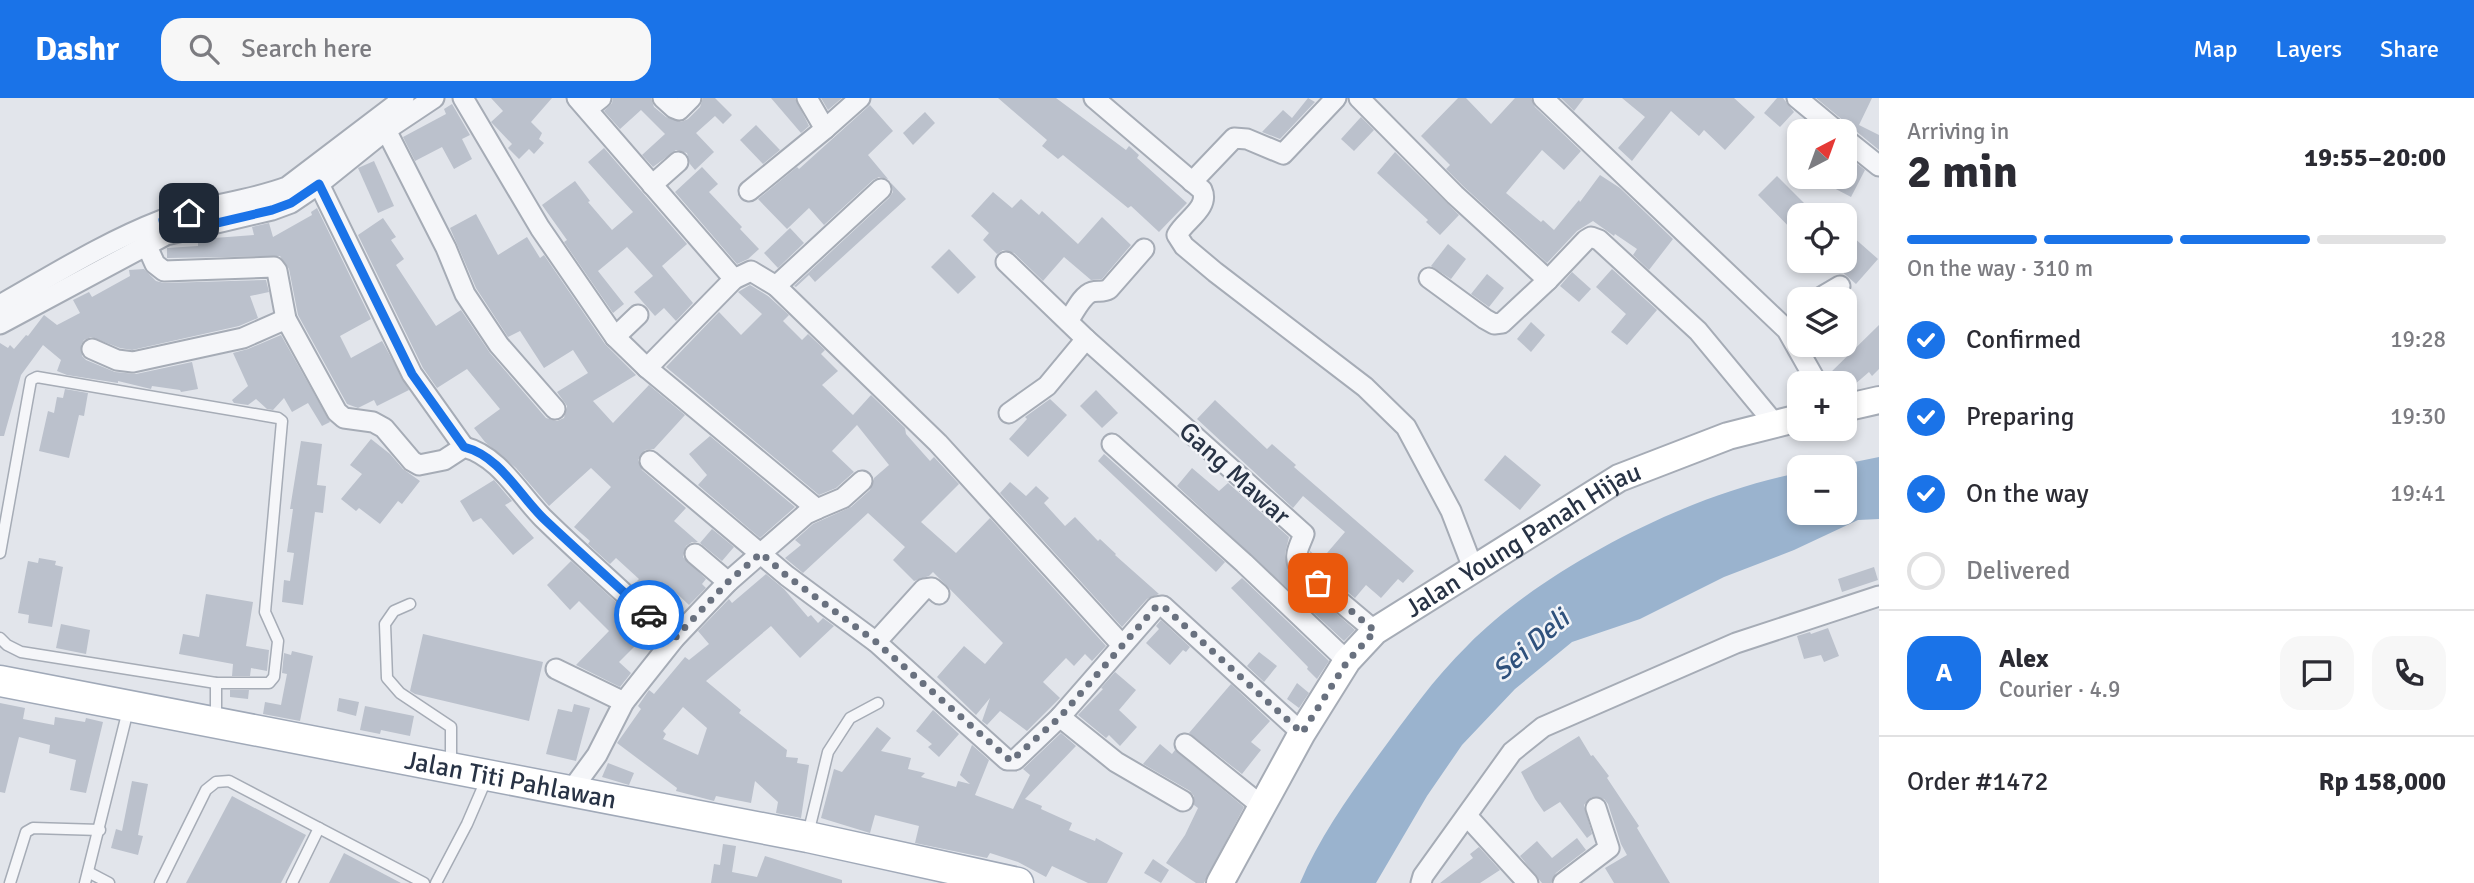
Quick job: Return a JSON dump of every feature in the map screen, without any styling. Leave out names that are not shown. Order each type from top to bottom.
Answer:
[{"type":"main road","name":"Jalan Titi Pahlawan","points":[[0,681],[808,837],[1018,883]]},
{"type":"street","points":[[0,305],[96,251],[287,187],[409,102],[434,98]]},
{"type":"street","points":[[463,98],[540,228],[615,337],[648,368],[817,509]]},
{"type":"street","points":[[663,98],[679,110],[691,98]]},
{"type":"street","points":[[807,98],[825,129]]},
{"type":"street","points":[[749,191],[860,98]]},
{"type":"street","points":[[1094,98],[1202,190],[1205,197],[1203,205],[1181,228],[1178,239],[1215,272],[1365,387],[1406,427],[1451,511],[1473,568]]},
{"type":"street","points":[[1192,182],[1234,138],[1247,139],[1283,154],[1336,98]]},
{"type":"street","points":[[1359,98],[1455,195],[1548,280]]},
{"type":"street","points":[[1543,98],[1783,326],[1811,371]]},
{"type":"street","points":[[1797,98],[1822,119]]},
{"type":"street","points":[[0,324],[146,244],[164,227],[272,210],[291,203],[386,130],[409,102]]},
{"type":"street","points":[[588,102],[652,185],[734,279]]},
{"type":"street","points":[[386,130],[446,247],[465,295],[499,345],[555,409]]},
{"type":"street","points":[[1857,148],[1879,166]]},
{"type":"street","points":[[652,185],[678,162]]},
{"type":"street","points":[[319,184],[412,374],[464,447],[477,450],[499,469],[541,517],[674,639]]},
{"type":"street","points":[[776,286],[881,189]]},
{"type":"street","points":[[1429,278],[1494,324],[1508,319],[1586,240],[1591,237],[1599,240],[1698,331],[1787,421]]},
{"type":"street","points":[[146,244],[156,264],[164,271],[274,267],[286,319],[328,399],[344,418],[373,422],[384,428],[412,461],[419,465],[444,460],[464,447]]},
{"type":"street","points":[[1068,321],[1087,295],[1109,289],[1144,250]]},
{"type":"street","name":"Gang Mawar","points":[[1006,262],[1086,340],[1304,534],[1297,553],[1299,567],[1375,631]]},
{"type":"street","points":[[648,368],[734,279],[751,271],[776,286],[938,443],[1122,645]]},
{"type":"street","points":[[615,337],[638,315]]},
{"type":"street","points":[[92,349],[117,360],[133,362],[243,338],[286,319]]},
{"type":"street","points":[[1783,326],[1787,323]]},
{"type":"street","points":[[1009,413],[1047,386],[1086,340]]},
{"type":"street","points":[[1857,405],[1879,400]]},
{"type":"street","name":"Jalan Young Panah Hijau","points":[[1220,883],[1302,733],[1347,662],[1375,631],[1619,478],[1728,436],[1787,421]]},
{"type":"street","points":[[1112,444],[1244,563],[1347,662]]},
{"type":"street","points":[[650,461],[787,576],[876,642],[1007,760],[1015,760],[1060,717],[1156,607],[1163,606],[1302,733]]},
{"type":"street","points":[[575,793],[624,702],[674,639],[728,582],[806,514],[842,498],[862,481]]},
{"type":"street","points":[[695,554],[728,582]]},
{"type":"street","points":[[876,642],[924,589],[932,587],[939,594]]},
{"type":"street","points":[[1421,883],[1423,876],[1512,752],[1543,727],[1736,643],[1879,596]]},
{"type":"street","points":[[556,669],[624,702]]},
{"type":"street","points":[[1060,717],[1116,762],[1183,801]]},
{"type":"street","points":[[1185,744],[1263,807]]},
{"type":"street","points":[[1563,883],[1609,848],[1596,808]]},
{"type":"street","points":[[1467,816],[1526,882]]},
{"type":"lane","points":[[0,553],[32,380],[37,377],[278,418],[282,421],[265,612],[278,641],[274,677],[269,684],[216,683],[21,652],[0,638]]},
{"type":"lane","points":[[410,604],[394,611],[385,624],[387,678],[400,693],[451,727],[450,767]]},
{"type":"lane","points":[[216,683],[216,723]]},
{"type":"lane","points":[[808,837],[828,752],[850,718],[878,703]]},
{"type":"lane","points":[[85,883],[129,707]]},
{"type":"lane","points":[[436,883],[467,824],[488,775]]},
{"type":"lane","points":[[160,883],[206,790],[216,782],[229,781],[424,883]]},
{"type":"lane","points":[[10,883],[26,832],[33,828],[100,830]]},
{"type":"lane","points":[[292,883],[319,828]]},
{"type":"lane","points":[[88,872],[109,883]]},
{"type":"water","points":[[1879,457],[1879,519],[1857,520],[1857,461]]},
{"type":"water","name":"Sei Deli","points":[[1787,476],[1787,525],[1847,525],[1794,550],[1724,577],[1640,619],[1572,642],[1515,689],[1462,745],[1427,796],[1376,883],[1300,883],[1325,834],[1399,727],[1456,658],[1500,616],[1537,588],[1622,537],[1713,497]]},
{"type":"building","points":[[491,98],[552,98],[531,122],[542,133],[539,139],[544,143],[534,154],[529,149],[519,159],[508,148],[512,144],[491,122],[503,111]]},
{"type":"building","points":[[613,98],[651,98],[654,107],[666,117],[681,122],[700,107],[703,98],[715,98],[732,115],[723,124],[715,116],[696,133],[714,152],[695,170],[687,153],[676,150],[653,167],[642,155],[665,134],[641,110],[620,129],[604,111]]},
{"type":"building","points":[[771,98],[795,98],[809,126],[801,133]]},
{"type":"building","points":[[821,98],[842,98],[828,110]]},
{"type":"building","points":[[998,98],[1056,98],[1126,150],[1129,146],[1139,155],[1137,158],[1187,203],[1159,232],[1131,206],[1128,208],[1063,155],[1058,159],[1042,146],[1047,140]]},
{"type":"building","points":[[1308,98],[1315,102],[1280,139],[1262,132],[1283,110],[1292,118]]},
{"type":"building","points":[[1458,98],[1466,98],[1491,124],[1515,98],[1531,98],[1535,107],[1581,151],[1564,170],[1542,150],[1506,193],[1541,222],[1543,220],[1554,230],[1600,175],[1620,188],[1673,239],[1649,270],[1633,255],[1637,249],[1593,221],[1577,231],[1547,263],[1446,169],[1450,165],[1421,136]]},
{"type":"building","points":[[1561,98],[1584,98],[1574,111]]},
{"type":"building","points":[[1622,98],[1734,98],[1755,117],[1725,150],[1704,130],[1699,136],[1671,111],[1632,161],[1618,148],[1645,117]]},
{"type":"building","points":[[1777,98],[1783,98],[1794,112],[1780,127],[1764,113]]},
{"type":"building","points":[[1816,98],[1872,98],[1859,125],[1879,135],[1879,150],[1857,132],[1857,119],[1841,119]]},
{"type":"building","points":[[452,104],[470,135],[462,139],[472,159],[454,169],[442,147],[415,161],[403,137],[446,114],[444,109]]},
{"type":"building","points":[[870,105],[893,131],[868,155],[888,179],[879,177],[873,180],[824,225],[809,208],[787,229],[758,199],[797,167],[799,169]]},
{"type":"building","points":[[925,112],[935,123],[913,145],[903,133]]},
{"type":"building","points":[[1361,117],[1374,130],[1354,151],[1341,139]]},
{"type":"building","points":[[756,125],[780,150],[763,164],[740,140]]},
{"type":"building","points":[[604,148],[687,244],[662,266],[693,303],[676,321],[664,308],[655,316],[634,292],[653,276],[627,247],[598,271],[624,304],[613,313],[542,205],[575,181],[590,201],[588,202],[612,230],[633,212],[588,162]]},
{"type":"building","points":[[1395,152],[1459,215],[1440,235],[1426,222],[1428,220],[1377,173]]},
{"type":"building","points":[[374,161],[394,206],[378,213],[358,168]]},
{"type":"building","points":[[1857,164],[1865,170],[1857,185]]},
{"type":"building","points":[[702,167],[718,184],[709,192],[759,249],[737,264],[675,192]]},
{"type":"building","points":[[1777,176],[1787,189],[1804,203],[1787,203],[1787,225],[1758,195]]},
{"type":"building","points":[[891,183],[906,199],[815,282],[809,275],[794,286],[889,198],[893,192]]},
{"type":"building","points":[[1836,189],[1855,189],[1851,197]]},
{"type":"building","points":[[993,192],[1012,208],[1021,199],[1039,215],[1042,211],[1078,244],[1102,217],[1131,245],[1102,279],[1091,280],[1064,257],[1043,281],[1014,253],[1003,250],[997,254],[983,240],[989,233],[971,216]]},
{"type":"building","points":[[317,208],[371,319],[340,336],[351,358],[382,341],[409,390],[377,406],[374,400],[358,408],[347,404],[298,315],[289,269],[280,256],[167,258],[167,248],[198,246],[198,240],[201,239],[254,235],[252,227],[269,223],[273,237],[312,215],[311,212]]},
{"type":"building","points":[[476,214],[498,255],[527,237],[540,258],[544,255],[605,344],[636,375],[593,401],[613,423],[649,385],[685,415],[654,449],[645,450],[638,460],[642,470],[686,508],[674,521],[698,542],[686,546],[683,557],[706,579],[702,584],[706,588],[689,605],[669,586],[653,603],[633,585],[639,579],[616,558],[610,564],[574,527],[611,487],[591,468],[549,506],[516,468],[485,442],[474,428],[500,409],[467,369],[437,388],[423,368],[358,235],[383,218],[396,237],[391,240],[404,259],[396,265],[436,326],[461,310],[490,353],[546,418],[557,421],[564,418],[567,406],[557,392],[588,373],[573,350],[544,368],[520,331],[508,337],[476,288],[450,228]]},
{"type":"building","points":[[790,228],[804,243],[778,268],[764,253]]},
{"type":"building","points":[[1857,240],[1878,259],[1856,284],[1844,273],[1857,273]]},
{"type":"building","points":[[1448,244],[1466,259],[1451,279],[1431,266]]},
{"type":"building","points":[[949,249],[976,277],[958,294],[931,267]]},
{"type":"building","points":[[144,269],[156,281],[164,283],[266,280],[269,292],[250,296],[258,318],[239,326],[132,350],[91,337],[81,345],[82,356],[86,360],[115,372],[136,374],[192,362],[198,389],[181,392],[152,386],[151,389],[118,381],[67,375],[57,371],[61,360],[43,345],[21,375],[4,436],[0,436],[0,343],[8,348],[10,345],[14,349],[44,315],[57,325],[80,313],[73,300],[89,292],[92,297],[130,276],[129,270]]},
{"type":"building","points":[[1612,269],[1657,310],[1627,345],[1611,332],[1626,314],[1596,287]]},
{"type":"building","points":[[1572,272],[1591,289],[1579,302],[1560,286]]},
{"type":"building","points":[[1487,274],[1504,288],[1489,307],[1471,294]]},
{"type":"building","points":[[750,285],[768,296],[789,315],[783,321],[802,340],[808,334],[825,350],[821,354],[838,371],[822,385],[853,415],[871,395],[905,428],[906,434],[930,461],[934,457],[959,484],[921,522],[956,553],[990,518],[1106,646],[1092,661],[1085,654],[1074,666],[1066,658],[1043,682],[1060,698],[1027,731],[1000,711],[987,725],[982,721],[990,698],[976,715],[937,677],[964,646],[985,664],[1003,643],[933,572],[914,581],[893,560],[905,547],[868,513],[803,573],[785,558],[801,545],[795,540],[813,524],[851,507],[870,490],[874,478],[889,465],[857,425],[832,451],[854,472],[836,488],[819,495],[666,367],[719,312],[741,335],[762,314],[738,292]]},
{"type":"building","points":[[1531,322],[1545,335],[1531,352],[1517,339]]},
{"type":"building","points":[[1879,325],[1879,369],[1872,376],[1869,372],[1857,382],[1857,371],[1832,371],[1846,357],[1857,357],[1857,347]]},
{"type":"building","points":[[281,335],[330,422],[322,426],[308,403],[292,412],[284,398],[273,410],[267,409],[256,399],[248,405],[234,403],[232,400],[248,386],[233,353]]},
{"type":"building","points":[[65,389],[88,393],[84,416],[79,415],[69,458],[39,451],[48,411],[54,413],[57,397],[63,398]]},
{"type":"building","points":[[1096,390],[1118,413],[1102,428],[1080,406]]},
{"type":"building","points":[[1050,399],[1067,415],[1028,457],[1009,439],[1027,419],[1025,417]]},
{"type":"building","points":[[1215,400],[1267,449],[1272,444],[1296,465],[1294,467],[1414,571],[1403,583],[1398,579],[1381,598],[1366,585],[1355,598],[1309,560],[1310,551],[1321,560],[1345,532],[1303,496],[1293,508],[1197,419]]},
{"type":"building","points":[[710,436],[795,507],[760,538],[698,485],[707,475],[689,454]]},
{"type":"building","points":[[371,439],[420,481],[402,504],[398,501],[380,524],[359,508],[356,511],[341,499],[362,474],[350,465]]},
{"type":"building","points":[[301,441],[322,444],[317,485],[326,486],[323,513],[315,512],[303,605],[282,602],[284,580],[290,581],[294,553],[287,552],[293,509],[290,509]]},
{"type":"building","points":[[1104,454],[1225,562],[1216,572],[1098,461]]},
{"type":"building","points":[[1505,455],[1541,485],[1520,510],[1484,480]]},
{"type":"building","points":[[1192,468],[1219,491],[1228,483],[1289,537],[1285,554],[1288,571],[1355,630],[1344,641],[1177,486]]},
{"type":"building","points":[[494,480],[512,501],[505,505],[534,538],[513,555],[481,518],[473,522],[460,501]]},
{"type":"building","points":[[1010,482],[1026,496],[1036,486],[1049,498],[1044,503],[1065,526],[1075,517],[1098,541],[1100,539],[1159,594],[1147,599],[1122,627],[1000,493]]},
{"type":"building","points":[[712,529],[734,547],[722,561],[700,543]]},
{"type":"building","points":[[39,558],[56,561],[55,565],[63,567],[52,627],[28,623],[29,615],[18,613],[28,561],[38,563]]},
{"type":"building","points":[[571,561],[652,635],[647,641],[643,638],[619,662],[631,673],[620,687],[576,665],[609,631],[579,601],[570,610],[547,585]]},
{"type":"building","points":[[1874,567],[1878,580],[1842,592],[1838,579]]},
{"type":"building","points":[[766,574],[784,589],[808,617],[811,615],[818,623],[823,618],[834,626],[800,658],[771,626],[706,681],[741,710],[739,713],[787,750],[786,757],[798,758],[797,763],[809,765],[801,818],[776,813],[778,802],[755,781],[751,803],[716,796],[714,801],[676,791],[677,788],[617,743],[641,709],[638,706],[649,690],[654,694],[685,657],[689,660],[709,644],[698,631],[729,599],[732,603]],"holes":[[[683,707],[707,728],[698,755],[663,739],[666,734],[663,731]]]},
{"type":"building","points":[[1242,578],[1329,661],[1317,679],[1231,588]]},
{"type":"building","points":[[206,594],[253,602],[246,646],[269,650],[267,671],[251,668],[250,676],[232,676],[233,664],[179,654],[183,634],[199,637]]},
{"type":"building","points":[[1161,620],[1190,647],[1186,652],[1183,650],[1170,665],[1146,643],[1159,629],[1156,626]]},
{"type":"building","points":[[61,624],[90,630],[86,654],[56,648]]},
{"type":"building","points":[[1828,628],[1839,656],[1824,662],[1821,655],[1804,659],[1797,636]]},
{"type":"building","points":[[423,634],[543,662],[529,721],[410,691]]},
{"type":"building","points":[[292,651],[313,656],[300,721],[263,714],[265,702],[281,705],[287,674],[282,673],[284,653],[291,655]]},
{"type":"building","points":[[1259,652],[1277,666],[1264,682],[1247,666]]},
{"type":"building","points":[[1115,672],[1136,690],[1119,710],[1137,727],[1120,746],[1109,735],[1106,738],[1078,715]]},
{"type":"building","points":[[1297,683],[1309,693],[1299,708],[1287,699]]},
{"type":"building","points":[[1231,684],[1270,721],[1251,742],[1261,750],[1242,774],[1189,733]]},
{"type":"building","points":[[230,690],[249,690],[248,699],[230,697]]},
{"type":"building","points":[[339,698],[359,702],[356,716],[337,711]]},
{"type":"building","points":[[0,703],[25,708],[23,719],[54,725],[55,717],[85,722],[86,718],[103,722],[86,793],[70,790],[76,760],[49,753],[50,745],[19,737],[5,793],[0,792]]},
{"type":"building","points":[[574,704],[590,708],[576,761],[546,754],[558,709],[572,712]]},
{"type":"building","points":[[365,706],[414,716],[410,736],[381,730],[380,734],[360,730]]},
{"type":"building","points":[[933,710],[959,734],[939,757],[928,747],[932,744],[916,731]]},
{"type":"building","points":[[877,727],[891,738],[881,751],[911,758],[908,769],[925,773],[921,777],[956,787],[958,781],[970,784],[960,775],[972,745],[989,760],[975,795],[1013,809],[1030,775],[1023,769],[1061,733],[1076,746],[1025,799],[1072,823],[1069,830],[1095,841],[1096,838],[1123,853],[1107,883],[1088,883],[1052,866],[1046,877],[1018,862],[990,853],[987,858],[915,843],[919,826],[875,815],[870,833],[821,818],[834,769],[842,772]]},
{"type":"building","points":[[1579,736],[1591,756],[1593,755],[1609,776],[1607,778],[1639,826],[1637,828],[1670,883],[1614,883],[1605,868],[1627,855],[1604,799],[1592,797],[1584,805],[1592,834],[1587,838],[1560,802],[1544,812],[1535,799],[1521,772]]},
{"type":"building","points":[[1160,744],[1172,754],[1175,750],[1244,807],[1204,883],[1196,883],[1166,863],[1185,835],[1198,808],[1194,805],[1194,796],[1190,791],[1143,764]]},
{"type":"building","points":[[608,763],[634,773],[629,785],[602,777]]},
{"type":"building","points":[[132,781],[148,784],[138,835],[143,836],[138,855],[111,848],[116,829],[122,831]]},
{"type":"building","points":[[232,796],[306,835],[281,883],[186,883]]},
{"type":"building","points":[[1577,838],[1586,850],[1556,873],[1551,883],[1542,883],[1520,856],[1537,841],[1552,858]]},
{"type":"building","points":[[723,844],[736,846],[732,872],[757,877],[765,856],[842,880],[842,883],[711,883],[714,864],[720,865]]},
{"type":"building","points":[[1479,847],[1500,870],[1480,883],[1440,883],[1473,858],[1470,854]]},
{"type":"building","points":[[344,853],[401,883],[329,883]]},
{"type":"building","points":[[1153,859],[1169,870],[1161,883],[1144,873]]},
{"type":"way so far","points":[[649,615],[674,639],[728,582],[761,553],[787,576],[876,642],[1011,761],[1060,717],[1156,607],[1163,606],[1302,733],[1347,662],[1375,631],[1318,583]]},
{"type":"route","points":[[189,213],[163,220],[166,235],[272,210],[291,203],[319,184],[412,374],[464,447],[477,450],[499,469],[541,517],[649,615]]}]
